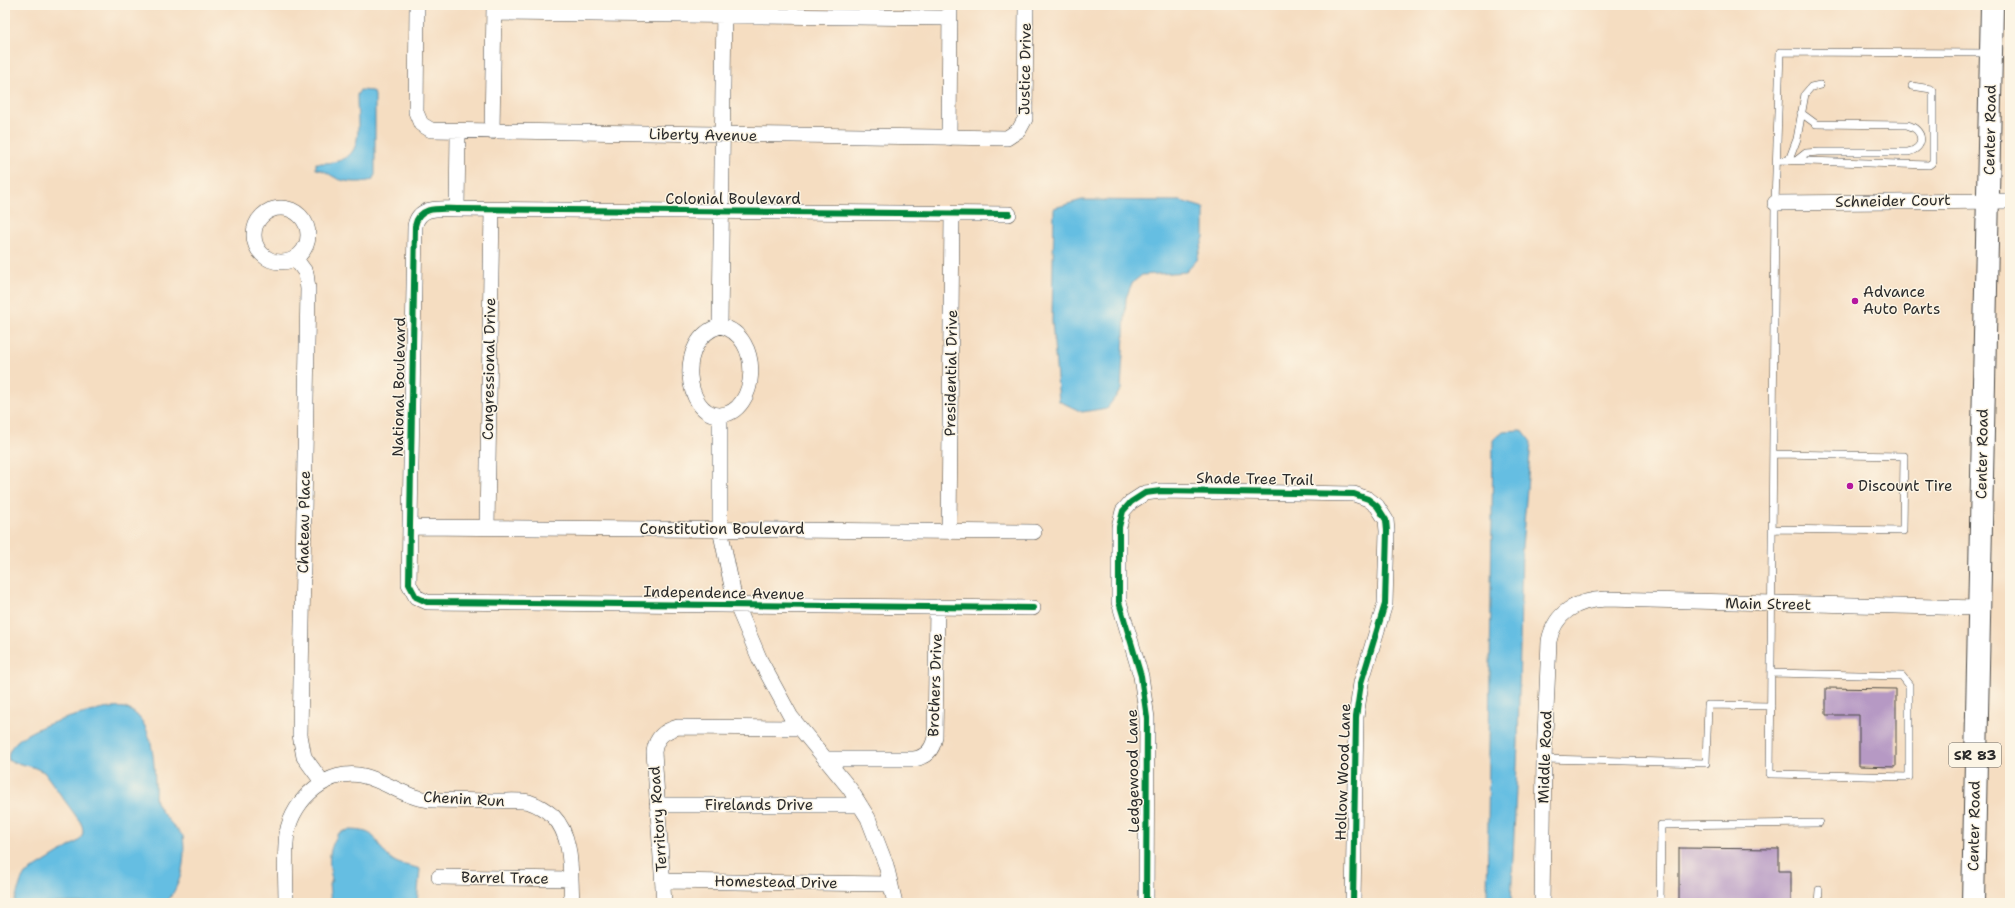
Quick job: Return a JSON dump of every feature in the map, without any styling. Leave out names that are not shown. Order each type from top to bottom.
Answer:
[{"type":"main road","name":"Center Road","points":[[1973,903],[1978,608],[1992,5]]},
{"type":"street","points":[[417,5],[417,119],[423,127],[431,130],[458,132],[457,209]]},
{"type":"street","name":"Justice Drive","points":[[949,138],[1007,138],[1016,133],[1022,126],[1025,119],[1026,5]]},
{"type":"street","points":[[492,132],[494,9],[949,12],[949,138]]},
{"type":"street","points":[[720,326],[724,10]]},
{"type":"street","name":"Liberty Avenue","points":[[458,132],[949,138]]},
{"type":"street","name":"Schneider Court","points":[[1775,203],[2010,201]]},
{"type":"street","name":"National Boulevard","points":[[416,597],[409,584],[415,226],[419,216],[426,211],[433,209],[457,209]]},
{"type":"street","name":"Colonial Boulevard","points":[[457,209],[1009,214]]},
{"type":"street","name":"Congressional Drive","points":[[487,527],[492,210]]},
{"type":"street","name":"Presidential Drive","points":[[949,531],[952,214]]},
{"type":"street","name":"Chateau Place","points":[[295,258],[306,273],[308,290],[300,735],[304,758],[323,783]]},
{"type":"street","points":[[720,326],[733,330],[746,345],[750,372],[749,387],[743,401],[732,411],[720,415],[711,414],[701,406],[693,391],[690,375],[691,357],[696,343],[707,331],[720,326]]},
{"type":"street","points":[[720,415],[720,529],[737,606],[760,660],[785,706],[800,728],[850,789],[868,818],[877,837],[895,903]]},
{"type":"street","name":"Shade Tree Trail","points":[[1131,502],[1145,494],[1161,491],[1354,494],[1368,499],[1377,506]]},
{"type":"street","name":"Ledgewood Lane","points":[[1131,502],[1123,511],[1120,522],[1119,593],[1121,611],[1141,676],[1147,718],[1146,903]]},
{"type":"street","name":"Hollow Wood Lane","points":[[1353,903],[1356,717],[1361,683],[1384,612],[1386,598],[1387,525],[1384,515],[1377,506]]},
{"type":"street","name":"Constitution Boulevard","points":[[410,527],[1034,532]]},
{"type":"street","name":"Independence Avenue","points":[[416,597],[427,602],[1033,608]]},
{"type":"street","name":"Main Street","points":[[1562,614],[1579,604],[1595,600],[1978,608]]},
{"type":"street","name":"Brothers Drive","points":[[825,759],[914,759],[925,755],[930,750],[935,737],[937,607]]},
{"type":"street","name":"Middle Road","points":[[1542,903],[1544,759],[1549,641],[1551,631],[1562,614]]},
{"type":"street","name":"Territory Road","points":[[664,903],[654,752],[655,743],[660,735],[667,730],[678,727],[800,728]]},
{"type":"street","name":"Chenin Run","points":[[286,903],[287,834],[289,826],[301,804],[310,792],[323,783],[340,776],[354,774],[376,780],[420,798],[528,802],[535,804],[552,815],[562,830],[568,855],[572,903]]},
{"type":"street","name":"Firelands Drive","points":[[658,805],[860,805]]},
{"type":"street","name":"Barrel Trace","points":[[439,877],[570,879]]},
{"type":"street","name":"Homestead Drive","points":[[662,881],[890,884]]},
{"type":"lane","points":[[1771,673],[1902,676],[1909,685],[1909,777],[1770,774],[1775,203],[1780,52],[1991,53]]},
{"type":"lane","points":[[1789,160],[1797,139],[1804,94],[1811,87],[1820,85]]},
{"type":"lane","points":[[1777,160],[1929,165],[1933,162],[1933,91],[1931,88],[1912,86]]},
{"type":"lane","points":[[1797,160],[1806,153],[1819,152],[1908,152],[1916,150],[1919,147],[1920,140],[1919,133],[1915,127],[1907,125],[1816,124],[1801,113]]},
{"type":"lane","points":[[1773,454],[1904,456],[1903,531],[1773,529]]},
{"type":"lane","points":[[1544,759],[1706,763],[1708,705],[1771,706]]},
{"type":"lane","points":[[1660,903],[1661,825],[1819,824]]},
{"type":"lane","points":[[1818,903],[1819,890]]},
{"type":"water","points":[[360,90],[372,91],[375,95],[375,175],[372,180],[349,182],[340,180],[324,171],[316,169],[316,163],[333,162],[344,158],[352,152],[356,144],[358,133],[357,95]]},
{"type":"water","points":[[1082,200],[1181,201],[1204,208],[1204,237],[1197,260],[1186,272],[1142,275],[1132,283],[1126,298],[1121,390],[1107,408],[1082,412],[1059,401],[1052,321],[1054,208]]},
{"type":"water","points":[[1522,430],[1531,442],[1522,547],[1518,743],[1511,903],[1487,903],[1493,440],[1503,431]]},
{"type":"water","points":[[109,708],[125,708],[134,713],[141,720],[147,730],[155,774],[156,802],[165,816],[183,836],[184,854],[182,871],[176,888],[166,903],[14,903],[21,881],[25,874],[77,842],[81,838],[83,828],[81,823],[44,772],[33,767],[9,761],[10,750],[18,740],[48,724],[66,718]]},
{"type":"water","points":[[348,830],[371,834],[384,852],[393,861],[420,869],[417,903],[331,903],[329,884],[332,880],[330,867],[331,850],[339,833]]},
{"type":"building","points":[[1826,688],[1896,689],[1896,767],[1859,766],[1859,715],[1826,715]]},
{"type":"building","points":[[1679,848],[1779,849],[1779,871],[1791,871],[1791,903],[1679,903]]},
{"type":"cycle path","points":[[1009,214],[444,209],[426,211],[421,214],[417,219],[415,226],[409,584],[416,597],[427,602],[1033,608]]},
{"type":"cycle path","points":[[1146,903],[1147,718],[1141,676],[1119,602],[1119,527],[1123,511],[1131,502],[1145,493],[1161,491],[1354,494],[1368,499],[1377,506],[1386,520],[1385,604],[1361,683],[1356,717],[1353,903]]},
{"type":"place","name":"Advance Auto Parts","points":[[1855,301]]},
{"type":"place","name":"Discount Tire","points":[[1850,486]]}]
